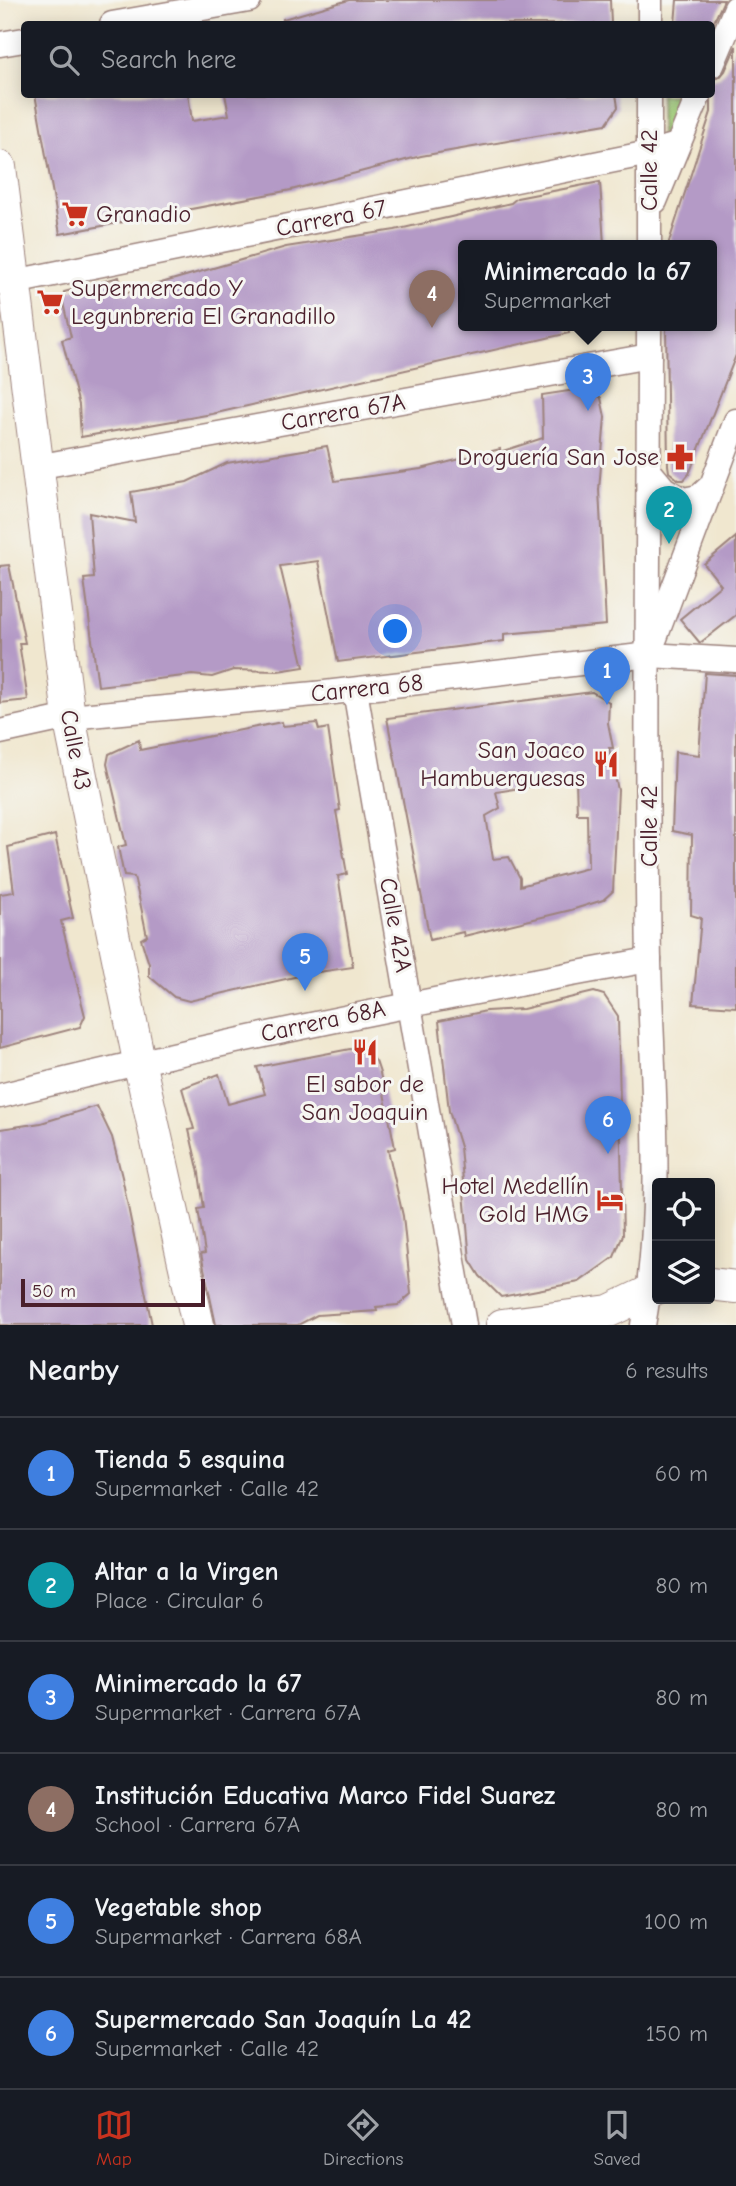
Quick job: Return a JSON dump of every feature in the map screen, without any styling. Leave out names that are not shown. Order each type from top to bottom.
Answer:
[{"type":"street","points":[[128,21],[249,0]]},
{"type":"street","points":[[650,0],[650,21]]},
{"type":"street","points":[[715,58],[736,8]]},
{"type":"street","points":[[0,44],[21,40]]},
{"type":"street","name":"Calle 42","points":[[649,98],[649,240]]},
{"type":"street","points":[[649,216],[697,98]]},
{"type":"street","name":"Carrera 67","points":[[5,287],[677,145]]},
{"type":"street","name":"Calle 43","points":[[0,167],[5,287],[36,467],[69,717],[139,1061],[198,1325]]},
{"type":"street","name":"Calle 42","points":[[649,331],[649,960],[655,1124],[654,1241]]},
{"type":"street","name":"Carrera 67A","points":[[36,467],[649,356]]},
{"type":"street","points":[[649,655],[736,421]]},
{"type":"street","points":[[649,471],[664,489],[683,500],[699,497],[709,488]]},
{"type":"street","name":"Carrera 68","points":[[0,732],[69,717],[355,690],[649,655],[736,660]]},
{"type":"street","name":"Calle 42A","points":[[355,690],[464,1325]]},
{"type":"street","name":"Carrera 68A","points":[[0,1096],[139,1061],[410,1003],[649,960]]},
{"type":"street","points":[[715,1285],[736,1287]]},
{"type":"street","points":[[502,1325],[610,1311],[652,1290]]},
{"type":"street","name":"Calle 42","points":[[643,1325],[652,1293]]},
{"type":"green space","points":[[660,98],[694,98],[661,149]]},
{"type":"building","points":[[349,0],[610,0],[611,21],[283,21]]},
{"type":"building","points":[[677,0],[724,0],[714,21],[675,21]]},
{"type":"building","points":[[736,46],[736,355],[689,474],[684,480],[679,480],[669,472],[668,465],[666,331],[717,331],[717,240],[670,240],[711,112],[711,98],[715,98],[715,79],[725,71]]},
{"type":"building","points":[[36,98],[189,98],[192,121],[229,115],[226,98],[617,98],[618,107],[606,124],[421,156],[291,190],[60,234]]},
{"type":"building","points":[[600,182],[604,240],[458,240],[458,331],[569,333],[212,414],[81,437],[79,405],[62,340],[71,337],[63,303],[64,292],[119,277],[123,294],[286,247],[395,230],[511,203],[517,198]]},
{"type":"building","points":[[582,389],[595,391],[601,398],[605,417],[599,490],[606,625],[504,634],[504,641],[338,662],[318,561],[280,566],[304,667],[278,671],[233,670],[212,677],[192,675],[98,686],[84,579],[94,578],[89,513],[135,522],[131,492],[187,482],[227,463],[327,446],[335,481],[421,469],[500,449],[500,452],[543,438],[542,395]]},
{"type":"building","points":[[736,537],[736,615],[700,643],[680,619],[721,585],[704,564]]},
{"type":"building","points":[[9,565],[25,643],[19,643],[28,700],[0,703],[0,566]]},
{"type":"building","points":[[705,673],[736,675],[736,1007],[693,1004],[701,918],[691,915],[692,835],[672,831],[675,752],[699,755]]},
{"type":"building","points":[[592,692],[609,702],[608,723],[613,748],[609,748],[618,790],[613,891],[603,900],[571,910],[464,936],[463,932],[430,940],[387,718]],"holes":[[[576,779],[577,814],[587,814],[588,868],[520,886],[520,878],[509,857],[493,859],[486,816],[500,808],[496,792]]]},
{"type":"building","points":[[282,722],[283,726],[317,723],[319,730],[328,728],[340,810],[336,811],[347,874],[338,876],[353,967],[312,973],[189,1001],[174,997],[149,976],[149,964],[141,939],[147,936],[134,877],[124,876],[118,847],[126,845],[107,764],[109,754],[139,740],[140,750]]},
{"type":"building","points":[[55,835],[73,918],[61,921],[85,1016],[80,1027],[0,1048],[0,894],[14,892],[8,847]]},
{"type":"building","points":[[594,992],[604,995],[618,1016],[623,1235],[614,1257],[579,1282],[501,1297],[480,1276],[470,1260],[460,1147],[449,1111],[439,1021],[486,1011],[523,1009]]},
{"type":"building","points":[[350,1049],[364,1051],[376,1061],[380,1073],[395,1148],[388,1150],[403,1216],[411,1294],[398,1305],[376,1307],[377,1311],[317,1315],[298,1325],[216,1325],[201,1254],[205,1253],[198,1209],[204,1208],[189,1130],[194,1129],[182,1088],[219,1074],[228,1104],[265,1094],[257,1067]]},
{"type":"building","points":[[97,1106],[112,1137],[152,1325],[0,1325],[0,1129],[41,1123]]},
{"type":"place","name":"Granadio","points":[[75,214]]},
{"type":"place","name":"Supermercado Y Legunbreria El Granadillo","points":[[50,302]]},
{"type":"place","name":"Institución Educativa Marco Fidel Suarez","points":[[432,328]]},
{"type":"place","name":"Minimercado la 67","points":[[588,411]]},
{"type":"place","name":"Droguería San Jose","points":[[680,457]]},
{"type":"place","name":"Altar a la Virgen","points":[[669,544]]},
{"type":"place","name":"Tienda 5 esquina","points":[[607,705]]},
{"type":"place","name":"San Joaco Hambuerguesas","points":[[606,764]]},
{"type":"place","name":"Vegetable shop","points":[[305,991]]},
{"type":"place","name":"El sabor de San Joaquin","points":[[365,1052]]},
{"type":"place","name":"Supermercado San Joaquín La 42","points":[[608,1154]]},
{"type":"place","name":"Hotel Medellín Gold HMG","points":[[610,1200]]}]
